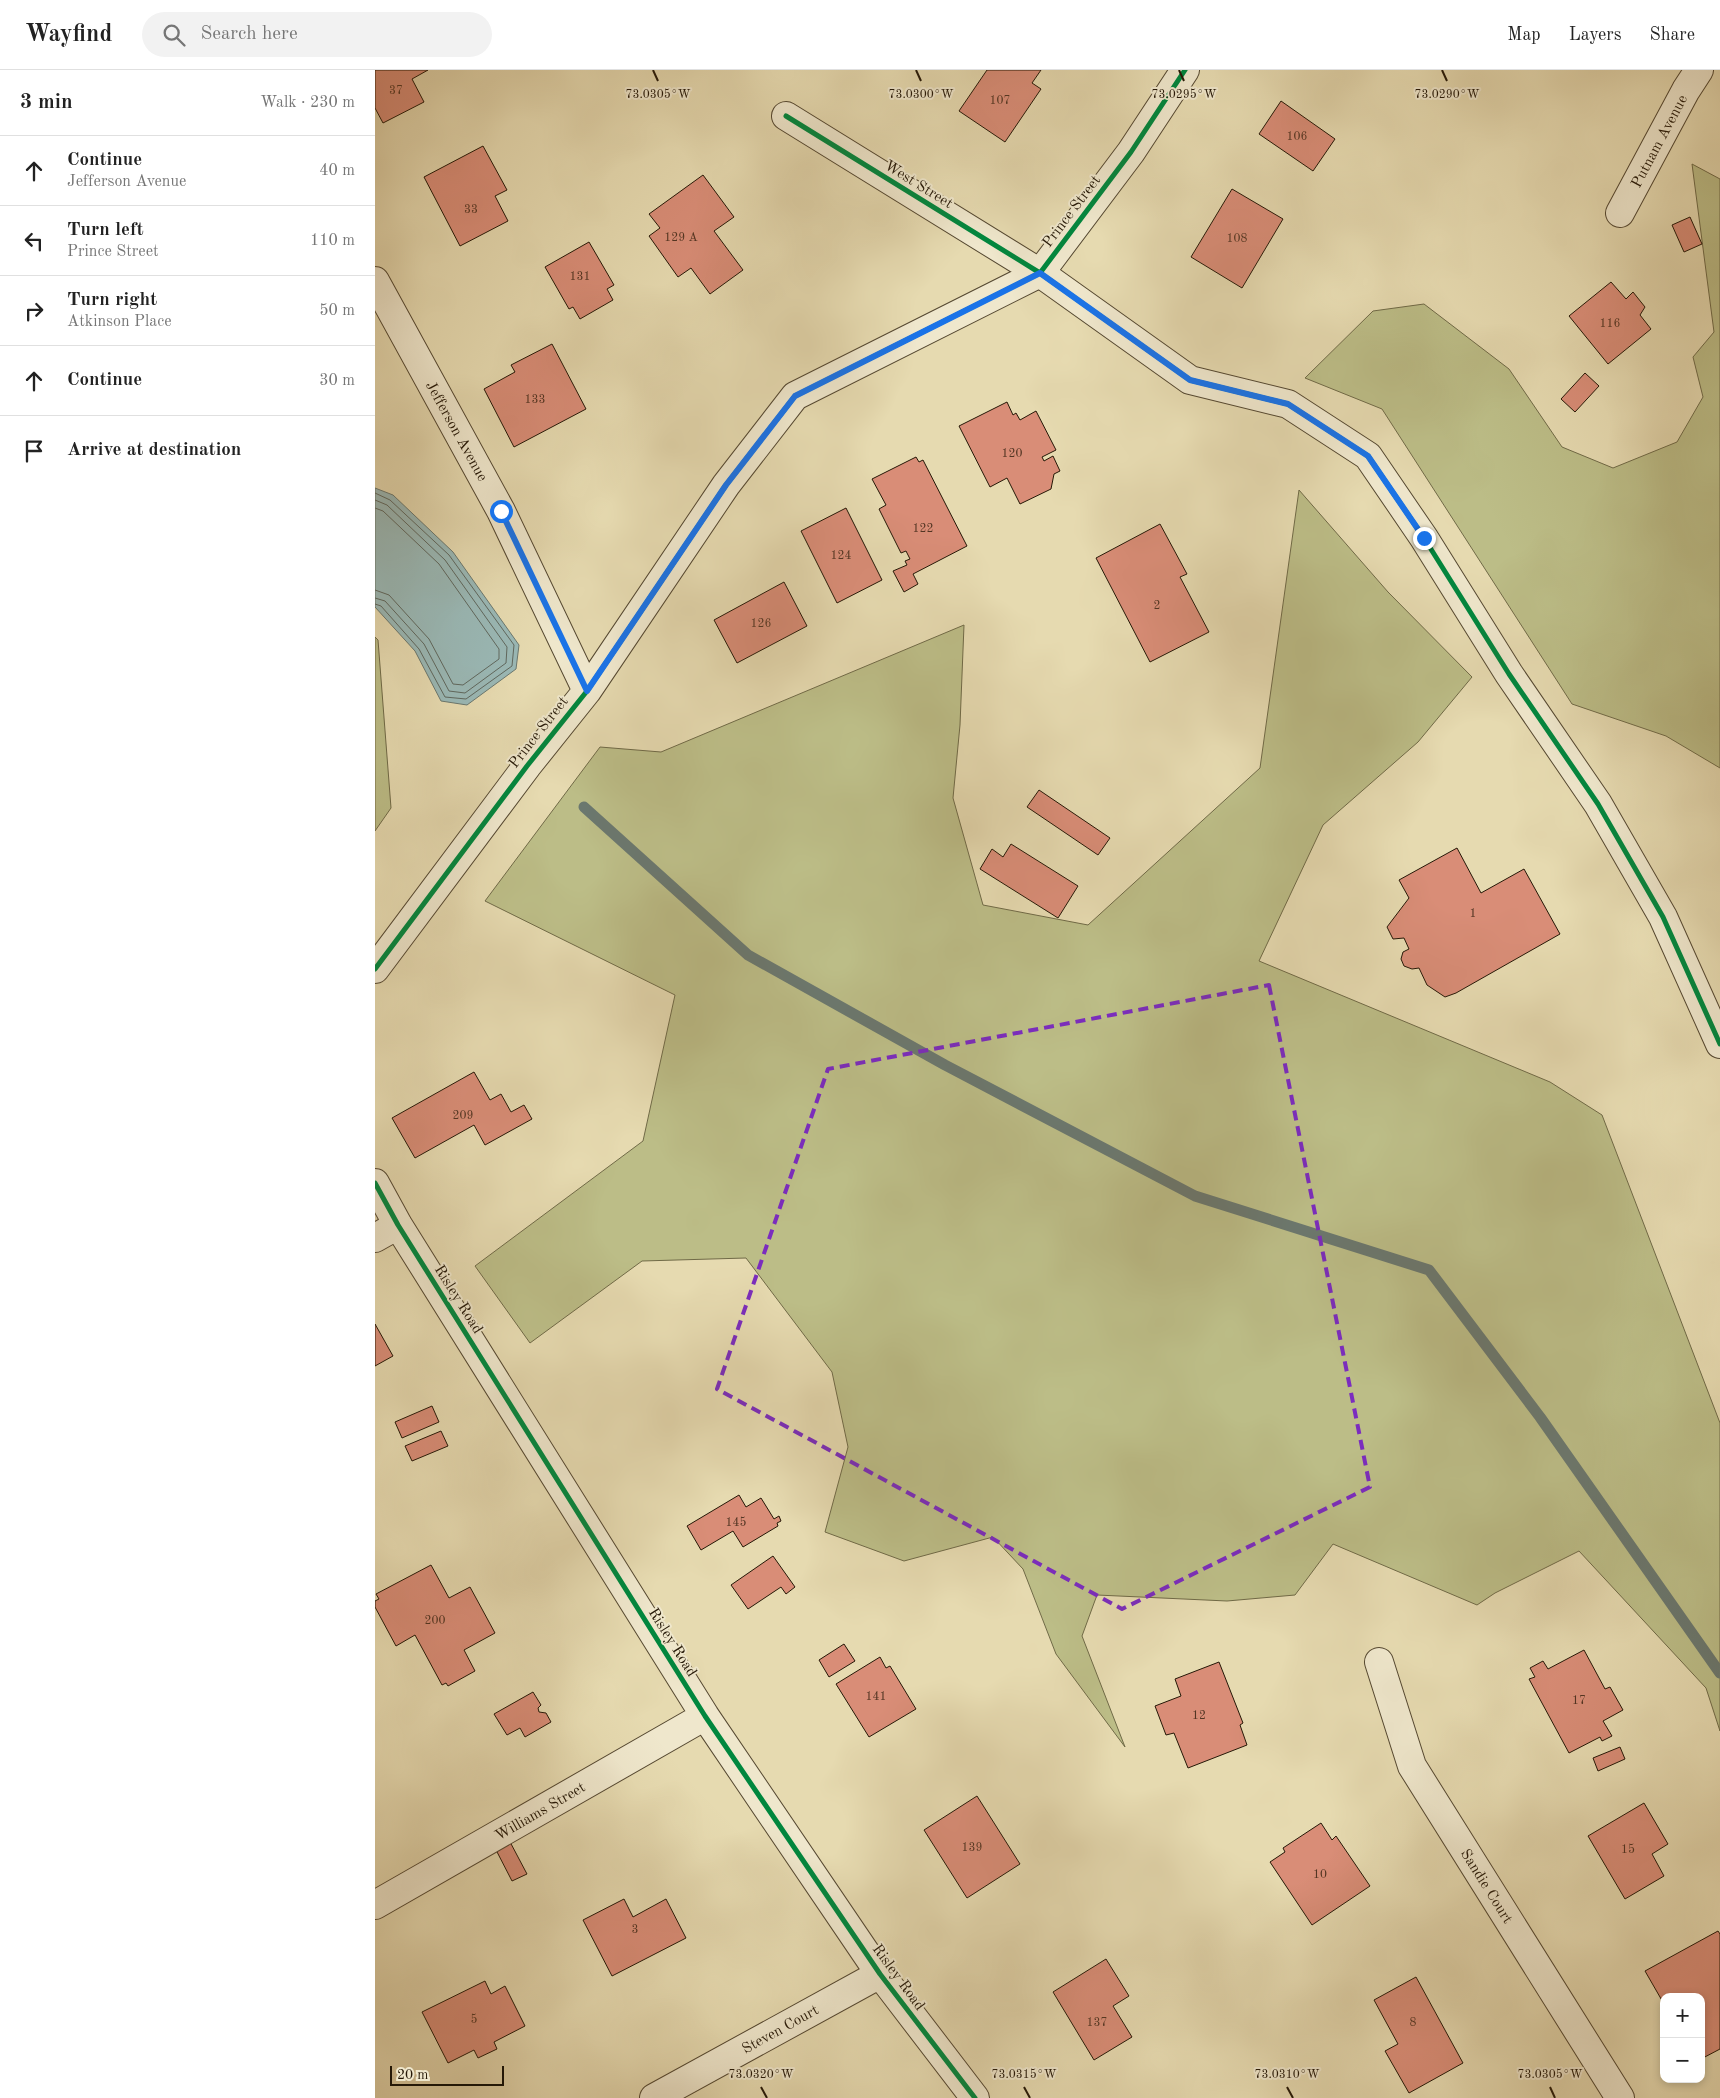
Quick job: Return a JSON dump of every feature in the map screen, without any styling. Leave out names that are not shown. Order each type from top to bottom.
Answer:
[{"type":"street","name":"Prince Street","points":[[375,969],[527,766],[587,691],[726,485],[795,396],[1040,273],[1131,152],[1185,70]]},
{"type":"street","name":"Putnam Avenue","points":[[1620,213],[1686,90],[1699,70]]},
{"type":"street","name":"West Street","points":[[786,116],[1040,273],[1190,380],[1288,404],[1368,456],[1509,674],[1598,804],[1663,917],[1720,1044]]},
{"type":"street","name":"Jefferson Avenue","points":[[375,281],[501,511],[587,691]]},
{"type":"street","name":"Risley Road","points":[[375,1183],[386,1232],[705,1716],[880,1974],[975,2098]]},
{"type":"street","name":"Sandie Court","points":[[1379,1662],[1412,1766],[1620,2098]]},
{"type":"street","name":"Williams Street","points":[[375,1905],[705,1716]]},
{"type":"street","name":"Steven Court","points":[[654,2098],[880,1974]]},
{"type":"highlighted area","points":[[1269,985],[1370,1487],[1122,1609],[717,1389],[828,1069]]},
{"type":"green space","points":[[1692,164],[1720,179],[1720,768],[1666,736],[1572,704],[1382,409],[1305,378],[1373,311],[1424,304],[1509,369],[1562,447],[1613,468],[1677,442],[1703,397],[1693,357],[1714,332]]},
{"type":"green space","points":[[1299,490],[1388,592],[1472,677],[1418,742],[1323,825],[1259,961],[1550,1082],[1602,1115],[1720,1423],[1720,1731],[1706,1688],[1579,1551],[1495,1593],[1477,1605],[1333,1544],[1295,1595],[1227,1601],[1097,1595],[1082,1636],[1125,1747],[1056,1654],[1023,1569],[993,1537],[904,1561],[825,1532],[848,1447],[832,1372],[746,1258],[642,1261],[530,1343],[475,1266],[643,1141],[675,995],[485,901],[600,747],[661,752],[964,625],[960,725],[953,798],[983,905],[1088,925],[1260,768]]},
{"type":"green space","points":[[375,637],[378,640],[391,808],[375,831]]},
{"type":"water","points":[[375,488],[393,495],[453,552],[519,645],[516,669],[467,705],[441,701],[415,651],[375,607]]},
{"type":"building","points":[[375,70],[428,70],[412,79],[424,102],[383,123],[375,108]]},
{"type":"building","points":[[987,70],[1041,70],[1032,83],[1041,89],[1005,142],[959,111]]},
{"type":"building","points":[[1281,101],[1335,139],[1313,171],[1259,134]]},
{"type":"building","points":[[483,146],[507,190],[495,196],[508,221],[460,246],[424,177]]},
{"type":"building","points":[[703,175],[734,217],[714,231],[743,270],[710,294],[691,268],[678,277],[649,236],[660,228],[649,214]]},
{"type":"building","points":[[1232,189],[1283,219],[1242,288],[1191,257]]},
{"type":"building","points":[[1690,217],[1702,244],[1684,252],[1672,225]]},
{"type":"building","points":[[589,242],[614,285],[607,289],[613,300],[580,319],[573,307],[569,309],[545,267]]},
{"type":"building","points":[[1611,282],[1626,299],[1633,292],[1645,307],[1640,315],[1651,329],[1608,364],[1569,316]]},
{"type":"building","points":[[552,344],[586,409],[514,447],[484,389],[515,372],[511,365]]},
{"type":"building","points":[[1585,373],[1599,386],[1575,412],[1561,399]]},
{"type":"building","points":[[1007,402],[1013,415],[1016,413],[1020,420],[1036,411],[1056,450],[1042,457],[1044,461],[1053,456],[1060,471],[1054,474],[1051,489],[1020,504],[1007,478],[990,487],[959,426]]},
{"type":"building","points":[[916,457],[919,462],[923,460],[967,546],[913,574],[918,584],[904,592],[893,571],[907,565],[905,561],[910,559],[906,551],[901,553],[879,509],[886,505],[872,479]]},
{"type":"building","points":[[846,508],[882,580],[837,603],[801,531]]},
{"type":"building","points":[[1160,524],[1187,574],[1180,577],[1209,632],[1150,662],[1096,558]]},
{"type":"building","points":[[784,582],[807,626],[737,663],[714,620]]},
{"type":"building","points":[[1039,790],[1110,838],[1098,855],[1027,807]]},
{"type":"building","points":[[1011,844],[1078,886],[1058,918],[980,869],[992,849],[1003,857]]},
{"type":"building","points":[[1457,848],[1481,893],[1524,869],[1560,934],[1456,993],[1445,997],[1427,985],[1419,968],[1412,969],[1404,966],[1401,959],[1403,952],[1409,949],[1404,938],[1393,939],[1387,927],[1409,898],[1399,880]]},
{"type":"building","points":[[474,1072],[490,1100],[501,1094],[511,1112],[524,1105],[532,1119],[485,1145],[474,1125],[415,1158],[392,1118]]},
{"type":"building","points":[[375,1324],[393,1356],[375,1366]]},
{"type":"building","points":[[432,1406],[439,1422],[402,1438],[395,1422]]},
{"type":"building","points":[[441,1431],[448,1446],[412,1461],[405,1446]]},
{"type":"building","points":[[739,1495],[746,1507],[761,1498],[774,1519],[779,1516],[781,1521],[777,1523],[778,1526],[743,1547],[733,1531],[701,1550],[687,1526]]},
{"type":"building","points":[[773,1556],[795,1587],[786,1594],[781,1587],[748,1609],[731,1585]]},
{"type":"building","points":[[431,1565],[449,1598],[470,1587],[495,1633],[464,1650],[475,1671],[448,1686],[446,1683],[442,1685],[415,1635],[396,1646],[375,1607],[375,1601],[379,1599],[376,1594]]},
{"type":"building","points":[[844,1644],[855,1661],[829,1677],[819,1660]]},
{"type":"building","points":[[1584,1650],[1605,1689],[1610,1687],[1623,1710],[1603,1721],[1612,1736],[1602,1741],[1600,1737],[1569,1753],[1529,1679],[1535,1677],[1530,1668],[1543,1661],[1548,1669]]},
{"type":"building","points":[[880,1657],[886,1668],[890,1666],[916,1709],[869,1737],[836,1684]]},
{"type":"building","points":[[1219,1662],[1243,1723],[1240,1725],[1247,1745],[1188,1768],[1174,1733],[1166,1735],[1155,1706],[1181,1696],[1175,1679]]},
{"type":"building","points":[[533,1692],[541,1705],[538,1708],[539,1712],[546,1713],[551,1722],[525,1737],[520,1728],[507,1735],[494,1714]]},
{"type":"building","points":[[1620,1747],[1625,1759],[1598,1771],[1593,1758]]},
{"type":"building","points":[[977,1796],[1020,1864],[967,1898],[924,1830]]},
{"type":"building","points":[[1644,1803],[1668,1844],[1652,1854],[1664,1876],[1625,1899],[1588,1836]]},
{"type":"building","points":[[1321,1823],[1332,1840],[1336,1836],[1370,1886],[1312,1925],[1270,1862],[1285,1852],[1283,1848]]},
{"type":"building","points":[[509,1840],[527,1874],[512,1881],[495,1848]]},
{"type":"building","points":[[624,1899],[633,1917],[666,1899],[686,1938],[612,1976],[583,1920]]},
{"type":"building","points":[[1718,1931],[1720,1934],[1720,2049],[1705,2057],[1705,1993],[1660,1993],[1660,1997],[1645,1971]]},
{"type":"building","points":[[1106,1959],[1129,1996],[1113,2006],[1132,2037],[1094,2060],[1053,1992]]},
{"type":"building","points":[[1416,1977],[1463,2063],[1409,2093],[1385,2051],[1398,2044],[1374,2000]]},
{"type":"building","points":[[485,1981],[491,1994],[505,1986],[525,2026],[494,2042],[497,2049],[478,2058],[474,2050],[448,2063],[422,2012]]},
{"type":"waterway","points":[[584,807],[748,955],[945,1065],[1195,1196],[1429,1270],[1540,1417],[1720,1673]]},
{"type":"cycle path","points":[[375,969],[527,766],[587,691],[726,485],[795,396],[1040,273],[1131,152],[1185,70]]},
{"type":"cycle path","points":[[786,116],[1040,273],[1190,380],[1288,404],[1368,456],[1424,538],[1509,674],[1598,804],[1663,917],[1720,1044]]},
{"type":"cycle path","points":[[375,1183],[398,1225],[705,1716],[880,1974],[975,2098]]},
{"type":"route","points":[[501,511],[587,691],[726,485],[795,396],[1040,273],[1190,380],[1288,404],[1368,456],[1424,538]]}]
